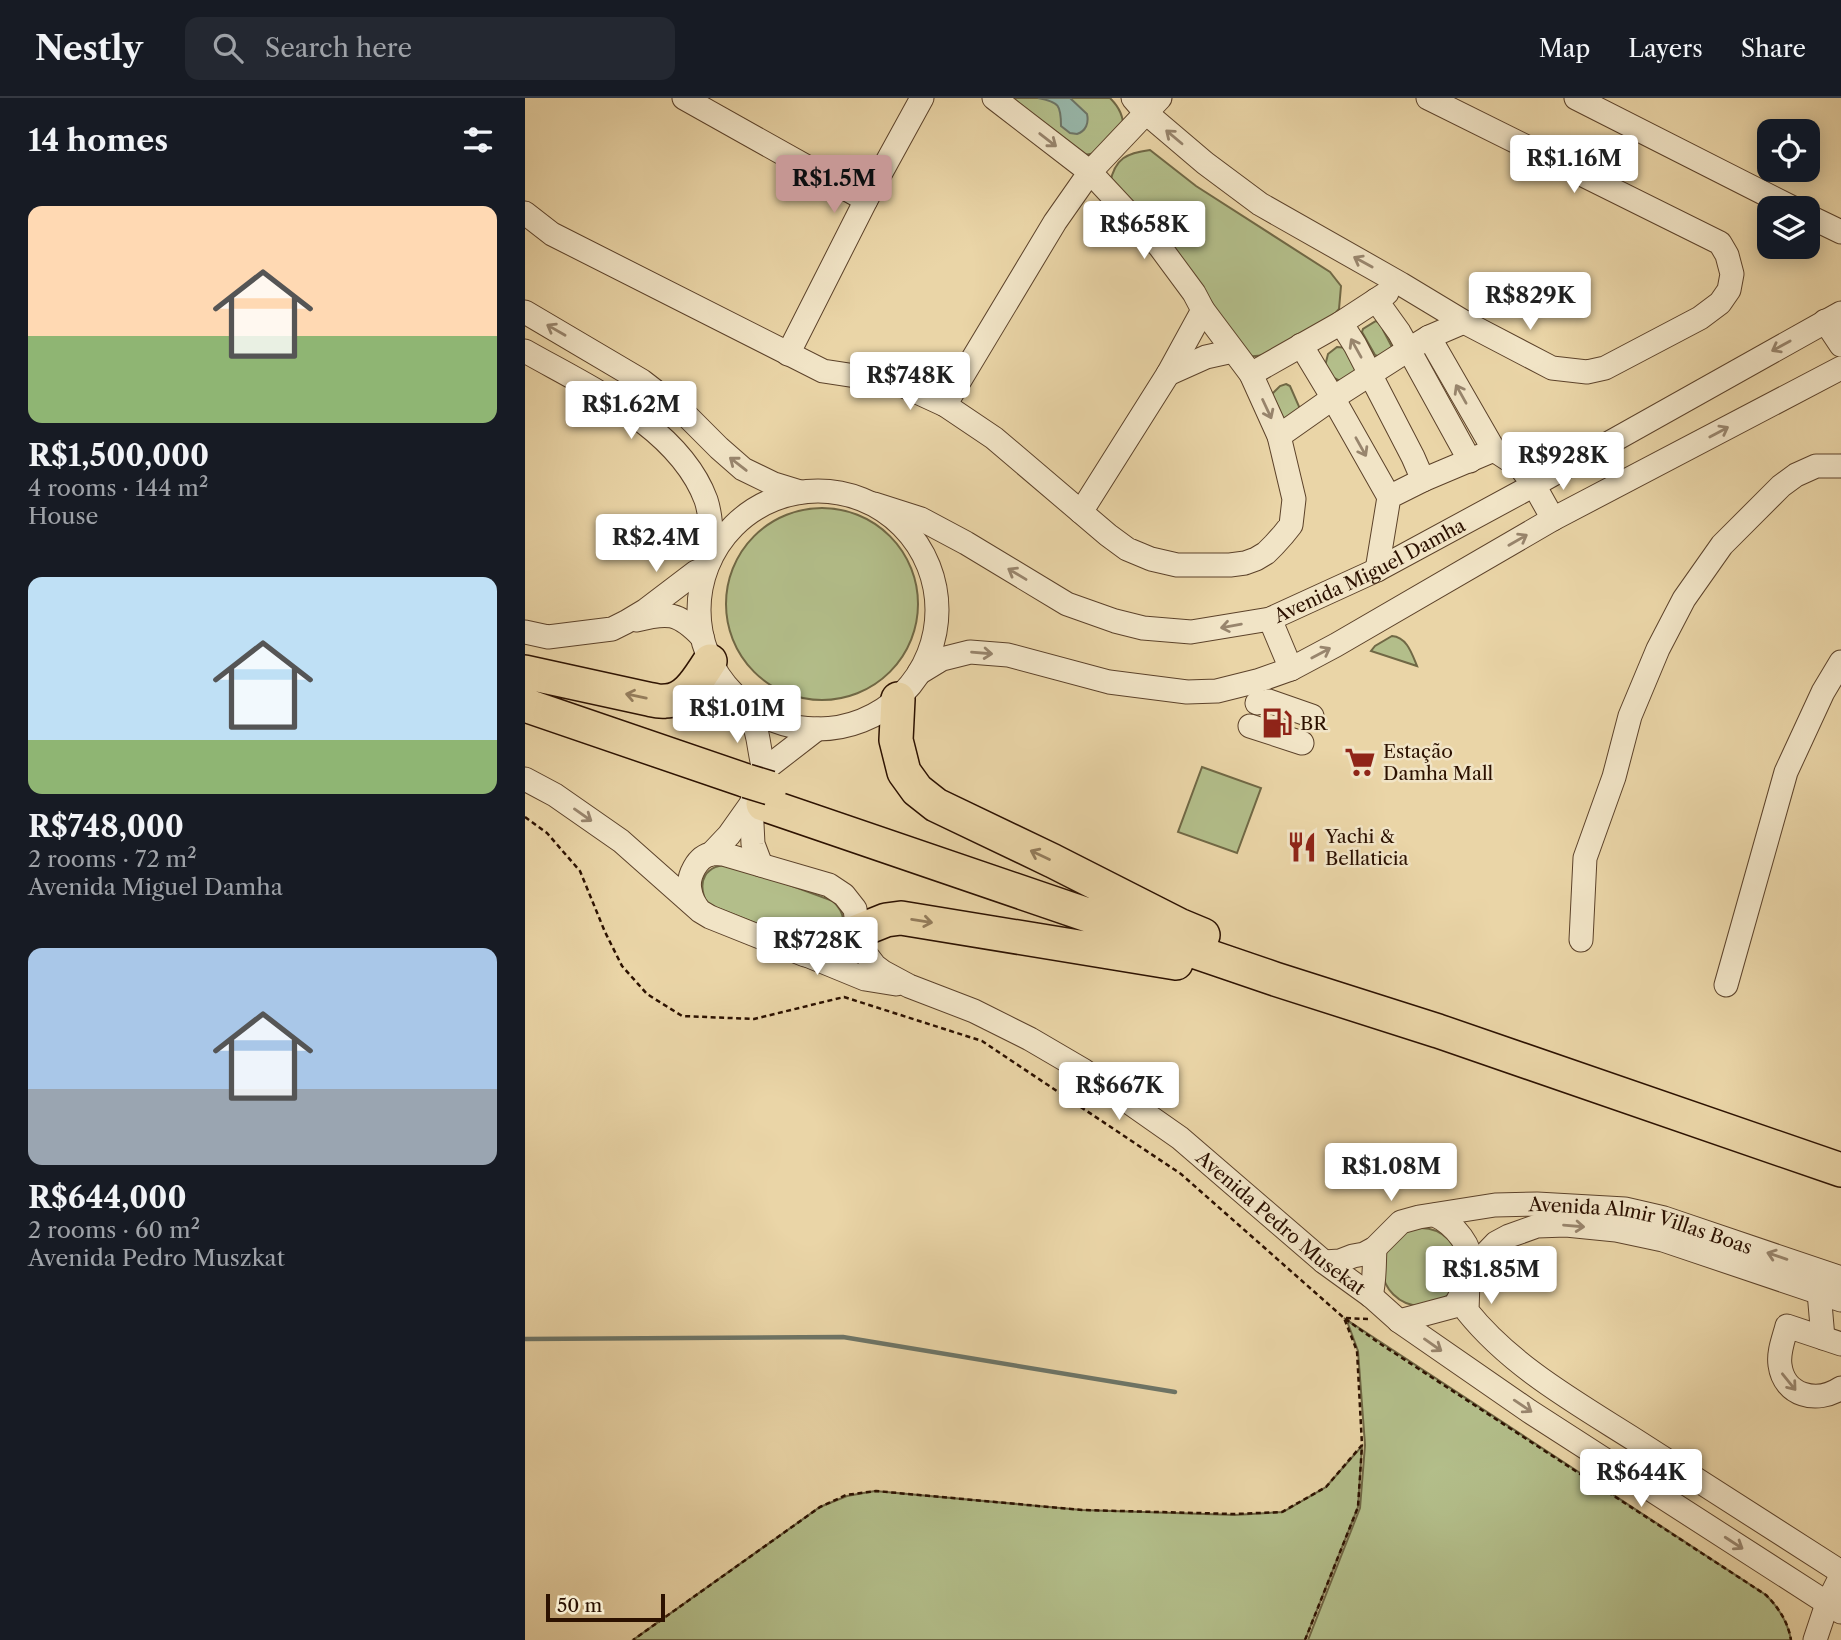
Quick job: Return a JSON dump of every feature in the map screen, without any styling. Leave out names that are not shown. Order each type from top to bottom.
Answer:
[{"type":"highway","points":[[525,672],[666,702],[680,698],[692,686],[706,649]]},
{"type":"highway","points":[[898,699],[896,740],[904,772],[917,790],[936,805],[1179,925],[1277,972],[1841,1153]]},
{"type":"highway","points":[[525,705],[756,791],[1841,1170]]},
{"type":"highway","points":[[525,724],[756,791]]},
{"type":"highway","points":[[856,932],[886,920],[901,918],[1277,972]]},
{"type":"street","points":[[684,98],[866,200]]},
{"type":"street","points":[[788,354],[866,200],[922,98]]},
{"type":"street","points":[[525,214],[552,234],[823,371],[895,382],[945,404],[994,438],[1108,535],[1151,559],[1177,565],[1213,566],[1245,563],[1266,553],[1291,525],[1294,499],[1279,436],[1251,374],[1160,247],[1090,172],[994,98]]},
{"type":"street","points":[[945,404],[1055,222],[1090,172],[1146,103],[1205,163],[1260,204],[1464,322],[1552,368],[1587,372],[1605,368],[1700,318],[1720,303],[1729,290],[1732,274],[1727,255],[1720,243],[1428,98]]},
{"type":"street","points":[[1585,100],[1770,196]]},
{"type":"street","points":[[1820,222],[1841,232]]},
{"type":"street","points":[[1251,374],[1341,323],[1401,284]]},
{"type":"street","points":[[1376,300],[1399,332],[1470,461]]},
{"type":"street","points":[[1081,512],[1168,374],[1203,310]]},
{"type":"street","points":[[525,312],[642,381],[686,415],[743,469],[774,484],[800,492]]},
{"type":"street","points":[[1833,317],[1841,345]]},
{"type":"street","name":"Avenida Miguel Damha","points":[[874,504],[921,519],[1066,604],[1115,621],[1143,628],[1191,632],[1270,619],[1377,570],[1833,317]]},
{"type":"street","points":[[1279,436],[1408,349],[1464,322]]},
{"type":"street","points":[[1341,323],[1355,345],[1423,480]]},
{"type":"street","points":[[1429,337],[1494,450],[1520,467],[1534,485],[1553,519]]},
{"type":"street","points":[[1301,345],[1389,497],[1377,570]]},
{"type":"street","points":[[525,351],[631,412],[683,461],[695,480],[706,500],[712,539],[699,600],[706,649]]},
{"type":"street","points":[[1168,374],[1206,357],[1233,351]]},
{"type":"street","points":[[919,673],[942,659],[970,652],[1009,655],[1109,682],[1187,692],[1217,691],[1257,681],[1291,668],[1348,638],[1553,519],[1841,368]]},
{"type":"street","points":[[1389,497],[1494,450]]},
{"type":"street","points":[[1581,940],[1585,858],[1614,777],[1630,716],[1658,649],[1683,599],[1722,545],[1781,486],[1796,475],[1816,466],[1841,466]]},
{"type":"street","points":[[525,632],[548,637],[612,629],[626,622],[708,564],[720,542],[741,519],[766,503],[800,492],[827,491],[858,498],[874,504],[893,517],[909,532],[925,558],[935,586],[937,616],[932,646],[919,673],[898,699],[871,716],[842,727],[817,729],[780,724],[745,705],[731,692],[688,623],[659,614],[626,622]]},
{"type":"street","points":[[1270,619],[1291,668]]},
{"type":"street","points":[[1726,985],[1786,772],[1823,692],[1841,662]]},
{"type":"street","points":[[1269,701],[1305,735],[1252,719],[1269,701]]},
{"type":"street","points":[[745,705],[752,717],[760,756],[753,844],[761,865]]},
{"type":"street","points":[[700,911],[689,890],[695,867],[729,835],[756,791],[817,729]]},
{"type":"street","name":"Avenida Pedro Musekat","points":[[525,779],[621,841],[710,917],[865,979],[909,986]]},
{"type":"street","name":"Avenida Pedro Musekat","points":[[711,854],[723,854],[829,885],[844,895],[855,909],[856,932],[862,950],[875,966],[909,986],[974,1011],[1083,1070],[1180,1138],[1324,1262],[1371,1296],[1399,1321],[1466,1368],[1834,1608]]},
{"type":"street","points":[[805,955],[824,955],[841,949],[856,932]]},
{"type":"street","name":"Avenida Almir Villas Boas","points":[[1435,1215],[1496,1205],[1537,1204],[1625,1209],[1664,1218],[1832,1286]]},
{"type":"street","points":[[1324,1262],[1340,1261],[1364,1254],[1375,1248],[1401,1222],[1435,1215],[1447,1220],[1471,1258],[1467,1311],[1493,1340],[1542,1381],[1841,1574],[1834,1608],[1815,1640]]},
{"type":"street","name":"Avenida Almir Villas Boas","points":[[1469,1275],[1496,1243],[1509,1236],[1537,1226],[1566,1225],[1616,1230],[1663,1240],[1832,1286]]},
{"type":"street","points":[[1371,1296],[1375,1281],[1375,1248]]},
{"type":"street","points":[[1399,1321],[1455,1306],[1469,1275]]},
{"type":"street","points":[[1832,1286],[1832,1341],[1787,1326],[1780,1363],[1787,1382],[1802,1394],[1822,1397],[1841,1388]]},
{"type":"path","points":[[525,817],[547,833],[580,871],[622,966],[647,994],[682,1016],[754,1019],[844,997],[982,1041],[1181,1174],[1344,1318],[1379,1343],[1766,1595],[1782,1615],[1791,1640]]},
{"type":"path","points":[[1344,1318],[1399,1321]]},
{"type":"path","points":[[1305,1640],[1359,1507],[1362,1445],[1357,1352],[1344,1318]]},
{"type":"path","points":[[633,1640],[820,1507],[846,1495],[876,1491],[1081,1510],[1235,1514],[1282,1512],[1326,1487],[1362,1445]]},
{"type":"green space","points":[[1013,98],[1110,98],[1120,112],[1124,130],[1102,152],[1084,155],[1063,141]]},
{"type":"green space","points":[[1150,150],[1196,186],[1330,272],[1341,286],[1339,309],[1331,318],[1266,355],[1245,357],[1110,183],[1115,168],[1123,158]]},
{"type":"green space","points":[[1376,321],[1382,324],[1392,347],[1391,351],[1380,357],[1375,355],[1362,332]]},
{"type":"green space","points":[[1337,347],[1348,348],[1357,371],[1340,381],[1332,377],[1325,366],[1328,354]]},
{"type":"green space","points":[[1286,384],[1290,386],[1301,411],[1289,418],[1283,418],[1272,394]]},
{"type":"green space","points":[[822,508],[859,516],[890,536],[910,567],[918,604],[910,641],[890,672],[859,692],[822,700],[785,692],[754,672],[734,641],[726,604],[734,567],[754,536],[785,516]]},
{"type":"green space","points":[[1392,636],[1402,639],[1417,666],[1371,651]]},
{"type":"green space","points":[[1202,767],[1261,788],[1237,853],[1178,832]]},
{"type":"green space","points":[[732,864],[833,901],[843,919],[838,938],[815,947],[707,904],[702,888],[705,875],[715,867]]},
{"type":"green space","points":[[1421,1228],[1436,1231],[1449,1239],[1457,1252],[1460,1267],[1457,1282],[1449,1295],[1436,1303],[1421,1306],[1406,1303],[1393,1295],[1385,1282],[1382,1267],[1385,1252],[1393,1239],[1406,1231]]},
{"type":"green space","points":[[1344,1318],[1766,1595],[1782,1616],[1791,1640],[1308,1640],[1360,1508],[1365,1445],[1358,1351],[1347,1321],[1353,1324]]},
{"type":"green space","points":[[1362,1446],[1358,1507],[1305,1640],[633,1640],[820,1507],[847,1496],[875,1491],[1082,1510],[1235,1515],[1283,1512],[1326,1487]]},
{"type":"shaded area","points":[[1038,98],[1070,98],[1087,114],[1085,129],[1077,134],[1070,133],[1061,126],[1059,109],[1055,103]]},
{"type":"waterway","points":[[525,1339],[843,1337],[1175,1392]]},
{"type":"place","name":"BR","points":[[1277,723]]},
{"type":"place","name":"Estação Damha Mall","points":[[1360,762]]},
{"type":"place","name":"Yachi & Bellaticia","points":[[1302,847]]}]
